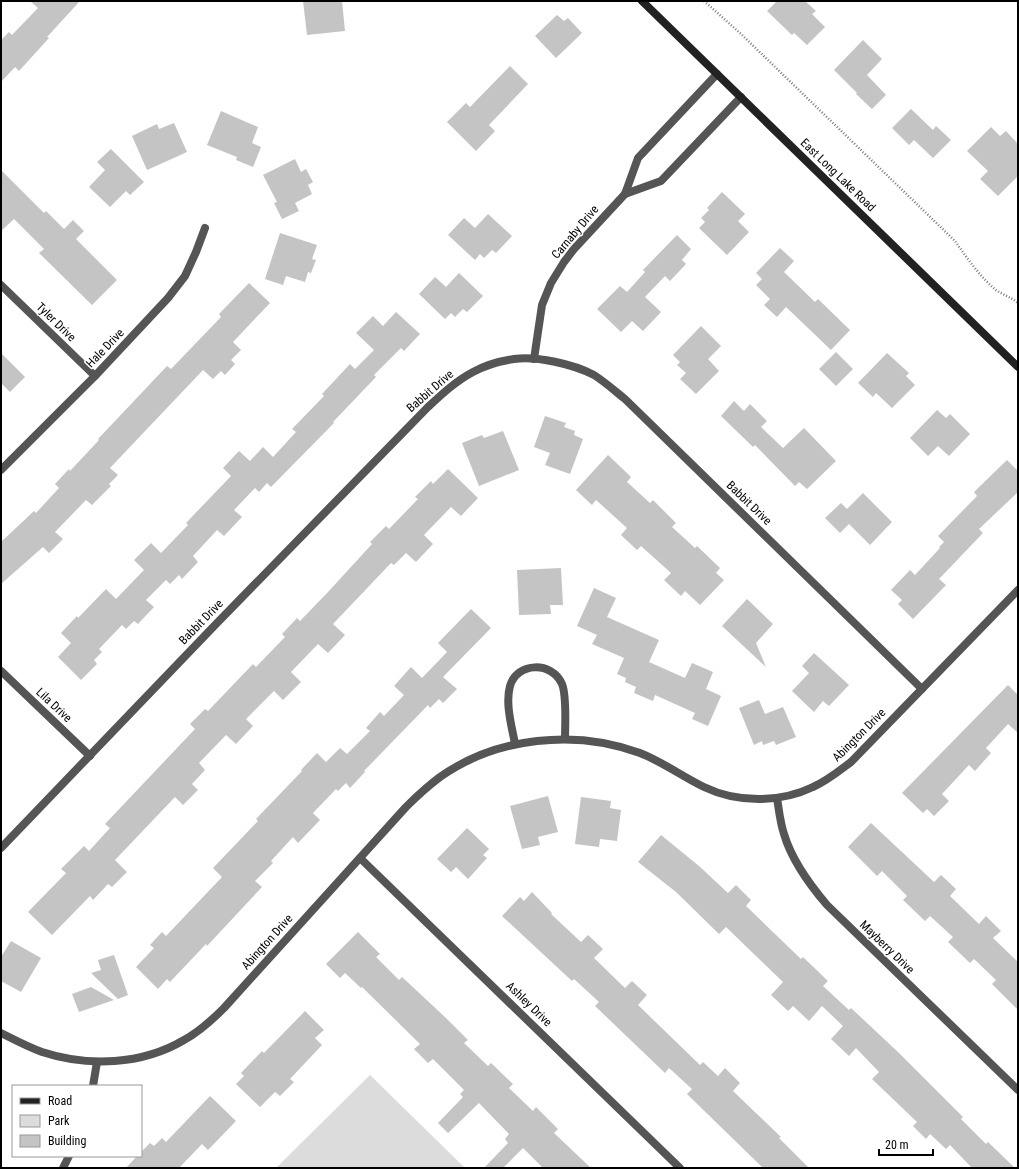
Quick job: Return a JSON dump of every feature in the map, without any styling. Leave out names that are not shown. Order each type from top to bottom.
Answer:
[{"type":"main road","name":"East Long Lake Road","points":[[642,1],[1018,367]]},
{"type":"street","name":"Carnaby Drive","points":[[534,360],[542,305],[551,283],[564,262],[574,249],[625,194],[638,158],[717,74]]},
{"type":"street","name":"Carnaby Drive","points":[[625,194],[661,181],[741,97]]},
{"type":"street","name":"Hale Drive","points":[[1,470],[95,376],[168,298],[185,276],[205,228]]},
{"type":"street","name":"Tyler Drive","points":[[1,285],[95,376]]},
{"type":"street","name":"Babbit Drive","points":[[1,848],[216,623],[443,392],[473,372],[488,365],[516,359],[555,362],[576,368],[594,376],[625,399],[922,689]]},
{"type":"street","name":"Abington Drive","points":[[1,1033],[42,1052],[76,1060],[97,1062],[128,1060],[151,1054],[184,1041],[200,1030],[224,1008],[406,807],[424,790],[441,776],[472,760],[492,751],[515,744],[565,739],[584,740],[614,746],[641,754],[664,764],[706,788],[726,795],[756,799],[777,798],[793,795],[813,788],[833,776],[851,762],[1017,588]]},
{"type":"street","points":[[515,744],[508,697],[510,687],[512,680],[518,672],[534,667],[550,671],[562,684],[564,692],[565,739]]},
{"type":"street","name":"Lila Drive","points":[[1,671],[90,756]]},
{"type":"street","name":"Mayberry Drive","points":[[777,798],[784,834],[790,851],[799,868],[816,892],[1018,1090]]},
{"type":"street","name":"Ashley Drive","points":[[360,858],[680,1168]]},
{"type":"street","points":[[93,1085],[97,1062]]},
{"type":"street","points":[[63,1168],[68,1157]]},
{"type":"path","points":[[704,1],[741,34],[955,241],[989,284],[1018,303]]},
{"type":"green space","points":[[370,1075],[465,1168],[276,1168]]},
{"type":"building","points":[[30,1],[80,1],[47,37],[49,38],[19,71],[15,67],[1,82],[1,40],[9,32],[12,35],[38,8]]},
{"type":"building","points":[[303,1],[342,1],[345,31],[307,35]]},
{"type":"building","points":[[777,1],[805,1],[816,11],[812,14],[825,27],[807,45],[794,33],[792,35],[767,11]]},
{"type":"building","points":[[557,15],[564,21],[568,18],[582,33],[556,58],[535,36]]},
{"type":"building","points":[[863,40],[882,59],[867,75],[886,95],[872,109],[834,70]]},
{"type":"building","points":[[510,66],[528,84],[489,125],[495,131],[476,151],[447,122],[466,103],[470,107]]},
{"type":"building","points":[[911,109],[933,130],[936,126],[951,140],[933,158],[914,140],[909,145],[892,128]]},
{"type":"building","points":[[221,111],[258,127],[252,143],[261,147],[253,167],[236,160],[237,157],[207,145]]},
{"type":"building","points":[[174,123],[187,152],[147,170],[132,136],[157,124],[159,129]]},
{"type":"building","points":[[991,127],[1000,136],[1006,131],[1018,144],[1018,176],[998,196],[980,179],[988,171],[967,151]]},
{"type":"building","points":[[111,149],[144,182],[130,195],[126,191],[110,207],[89,187],[105,170],[97,162]]},
{"type":"building","points":[[295,159],[301,172],[306,169],[313,182],[308,185],[312,194],[295,203],[299,211],[282,219],[274,203],[277,202],[263,175]]},
{"type":"building","points":[[1,170],[44,213],[46,211],[64,229],[73,220],[84,231],[76,239],[117,280],[92,305],[39,253],[44,249],[14,219],[1,231]]},
{"type":"building","points":[[722,192],[745,214],[738,221],[749,232],[727,255],[699,228],[705,222],[701,218],[709,210],[707,208]]},
{"type":"building","points":[[488,214],[512,236],[496,253],[492,250],[484,258],[480,254],[475,260],[448,235],[464,218],[475,228]]},
{"type":"building","points":[[280,233],[317,245],[312,259],[316,260],[311,273],[308,272],[305,282],[286,276],[283,285],[265,279]]},
{"type":"building","points":[[677,235],[691,249],[682,260],[686,264],[670,281],[665,276],[645,297],[661,312],[643,331],[632,321],[621,332],[597,309],[620,286],[627,292],[645,272],[643,270]]},
{"type":"building","points":[[780,248],[794,261],[784,272],[815,302],[818,299],[850,330],[831,350],[786,307],[777,317],[764,305],[770,299],[756,285],[762,279],[756,273]]},
{"type":"building","points":[[459,273],[483,296],[467,312],[463,309],[455,317],[451,313],[445,319],[419,294],[435,277],[446,287]]},
{"type":"building","points":[[249,283],[270,303],[233,342],[241,350],[231,360],[235,364],[225,375],[221,371],[213,379],[203,370],[110,468],[118,475],[109,484],[111,486],[92,505],[86,500],[55,532],[63,539],[49,553],[43,547],[1,584],[1,542],[34,511],[36,513],[59,488],[55,484],[69,469],[70,471],[167,366],[171,369],[221,317],[219,314]]},
{"type":"building","points":[[396,312],[420,334],[404,351],[401,348],[374,375],[376,377],[333,422],[334,423],[271,487],[267,483],[259,492],[255,488],[234,510],[242,517],[224,536],[217,530],[193,556],[198,562],[182,579],[179,575],[170,584],[166,580],[146,600],[154,607],[138,624],[134,621],[126,629],[122,625],[99,649],[102,652],[94,660],[97,664],[81,680],[58,657],[71,643],[61,633],[106,589],[116,599],[144,570],[134,560],[151,543],[161,553],[188,525],[186,523],[231,476],[223,468],[239,451],[250,461],[263,447],[273,457],[296,432],[292,429],[324,396],[322,394],[350,364],[355,369],[374,350],[356,333],[373,316],[383,326]]},
{"type":"building","points":[[701,326],[721,346],[708,359],[719,371],[696,394],[680,379],[686,373],[677,365],[680,362],[673,355]]},
{"type":"building","points":[[836,352],[853,369],[836,386],[819,369]]},
{"type":"building","points":[[1,353],[25,377],[10,392],[1,383]]},
{"type":"building","points":[[887,353],[909,373],[906,376],[915,385],[892,408],[876,393],[873,397],[858,383]]},
{"type":"building","points":[[734,401],[744,411],[750,404],[767,421],[761,427],[783,448],[804,428],[836,461],[807,489],[799,482],[795,486],[755,445],[753,447],[721,416]]},
{"type":"building","points":[[937,410],[946,418],[950,414],[970,434],[949,456],[938,446],[928,456],[910,438]]},
{"type":"building","points":[[545,416],[566,423],[564,427],[575,431],[574,435],[583,439],[570,474],[545,465],[550,453],[534,447]]},
{"type":"building","points":[[503,431],[519,470],[479,486],[462,443],[482,435],[484,438]]},
{"type":"building","points":[[608,455],[631,477],[627,482],[650,503],[653,500],[676,523],[672,527],[695,548],[697,546],[720,568],[716,573],[724,580],[700,605],[685,591],[681,596],[664,580],[671,573],[641,546],[637,550],[621,535],[627,528],[596,500],[592,505],[576,490]]},
{"type":"building","points":[[1007,460],[1018,471],[1018,492],[979,529],[983,533],[939,579],[946,585],[913,619],[898,604],[902,600],[891,590],[910,570],[915,575],[940,548],[939,547],[944,542],[938,536],[977,496],[974,492]]},
{"type":"building","points":[[448,469],[478,498],[461,516],[451,507],[424,535],[433,544],[416,562],[406,553],[394,565],[391,563],[333,624],[345,635],[328,653],[318,644],[291,672],[301,682],[283,700],[274,691],[246,719],[253,726],[236,744],[226,735],[199,763],[205,770],[192,784],[198,790],[183,805],[175,797],[115,860],[127,872],[112,887],[108,884],[93,900],[90,896],[52,935],[28,912],[66,873],[61,869],[84,846],[89,851],[110,828],[105,824],[195,729],[190,724],[205,709],[208,711],[253,664],[256,667],[285,637],[282,634],[297,618],[300,621],[328,592],[372,544],[370,542],[386,526],[389,529],[418,499],[415,497],[431,481],[433,484]]},
{"type":"building","points":[[863,493],[892,522],[870,545],[849,524],[840,533],[825,518],[841,503],[847,509]]},
{"type":"building","points":[[561,568],[563,605],[550,605],[551,614],[519,615],[517,570]]},
{"type":"building","points":[[594,588],[616,598],[607,617],[659,640],[649,662],[685,678],[692,663],[713,672],[706,689],[721,696],[708,726],[692,719],[695,713],[655,695],[653,701],[634,693],[636,687],[625,682],[626,678],[617,674],[624,658],[592,644],[597,635],[577,626]]},
{"type":"building","points":[[747,599],[773,624],[756,643],[766,667],[722,626]]},
{"type":"building","points":[[471,609],[491,628],[443,677],[457,689],[443,703],[439,699],[430,708],[428,705],[364,771],[365,772],[350,788],[346,783],[338,791],[336,789],[313,813],[320,820],[298,843],[293,837],[271,861],[273,863],[255,881],[262,887],[207,946],[206,944],[170,982],[167,979],[158,989],[136,967],[154,948],[150,945],[162,932],[166,936],[222,877],[213,868],[258,821],[256,819],[302,771],[301,770],[317,753],[326,762],[340,748],[347,754],[370,731],[366,728],[380,712],[384,716],[404,695],[394,686],[411,667],[422,678],[447,652],[438,643]]},
{"type":"building","points":[[814,653],[849,685],[829,706],[823,701],[814,712],[792,691],[809,673],[802,666]]},
{"type":"building","points":[[1008,685],[1018,695],[1018,733],[1008,724],[986,748],[991,753],[975,771],[969,765],[942,794],[949,801],[934,816],[927,809],[923,813],[902,793]]},
{"type":"building","points":[[759,700],[765,714],[783,707],[796,737],[776,745],[774,741],[763,745],[762,741],[754,745],[739,708]]},
{"type":"building","points":[[548,796],[558,832],[538,837],[540,845],[522,849],[510,806]]},
{"type":"building","points":[[581,797],[611,801],[610,808],[621,810],[617,841],[600,839],[599,847],[575,844]]},
{"type":"building","points":[[871,823],[934,882],[941,875],[956,889],[950,896],[979,924],[986,916],[1001,931],[993,938],[1018,962],[1018,1010],[992,984],[996,980],[974,959],[970,963],[948,942],[953,937],[930,916],[925,921],[903,900],[907,896],[882,871],[877,876],[848,847]]},
{"type":"building","points":[[467,828],[489,849],[483,855],[487,858],[468,879],[456,867],[451,872],[437,859]]},
{"type":"building","points":[[661,835],[699,866],[728,893],[736,885],[751,900],[746,906],[801,959],[803,957],[828,981],[823,986],[849,1010],[851,1008],[898,1052],[963,1117],[961,1119],[986,1144],[988,1142],[1015,1168],[972,1168],[950,1145],[946,1149],[930,1134],[926,1139],[913,1126],[917,1122],[872,1079],[879,1072],[856,1048],[849,1056],[831,1039],[843,1026],[822,1006],[809,1021],[793,1006],[788,1011],[771,995],[783,982],[726,927],[719,934],[676,892],[638,862]]},
{"type":"building","points":[[532,892],[552,913],[551,914],[581,942],[588,935],[603,949],[594,958],[625,988],[632,981],[647,995],[638,1005],[700,1065],[703,1062],[718,1076],[725,1068],[740,1083],[733,1091],[781,1137],[779,1138],[809,1168],[763,1168],[687,1094],[692,1089],[669,1068],[665,1073],[595,1006],[599,1002],[574,979],[572,981],[502,916],[520,897],[524,901]]},
{"type":"building","points":[[358,932],[380,954],[376,957],[399,980],[402,977],[446,1018],[468,1040],[464,1043],[488,1066],[491,1063],[513,1084],[509,1088],[533,1111],[536,1107],[558,1129],[554,1133],[591,1168],[543,1168],[523,1148],[503,1168],[484,1168],[508,1143],[505,1139],[509,1134],[479,1103],[448,1133],[438,1123],[463,1097],[460,1094],[464,1090],[433,1059],[428,1063],[414,1049],[420,1044],[362,987],[361,988],[345,973],[340,978],[326,964]]},
{"type":"building","points":[[11,941],[41,958],[21,992],[1,981],[1,957]]},
{"type":"building","points":[[114,955],[128,995],[118,999],[91,973],[101,970],[98,960]]},
{"type":"building","points":[[91,987],[114,1000],[79,1012],[72,994]]},
{"type":"building","points":[[305,1011],[324,1030],[315,1038],[322,1045],[290,1079],[294,1082],[280,1096],[275,1092],[260,1107],[236,1084],[244,1076],[241,1073],[262,1051],[264,1053]]},
{"type":"building","points":[[210,1096],[236,1121],[208,1150],[202,1144],[179,1168],[126,1168],[136,1157],[142,1157],[142,1151],[150,1143],[154,1146],[162,1138],[166,1142]]}]
